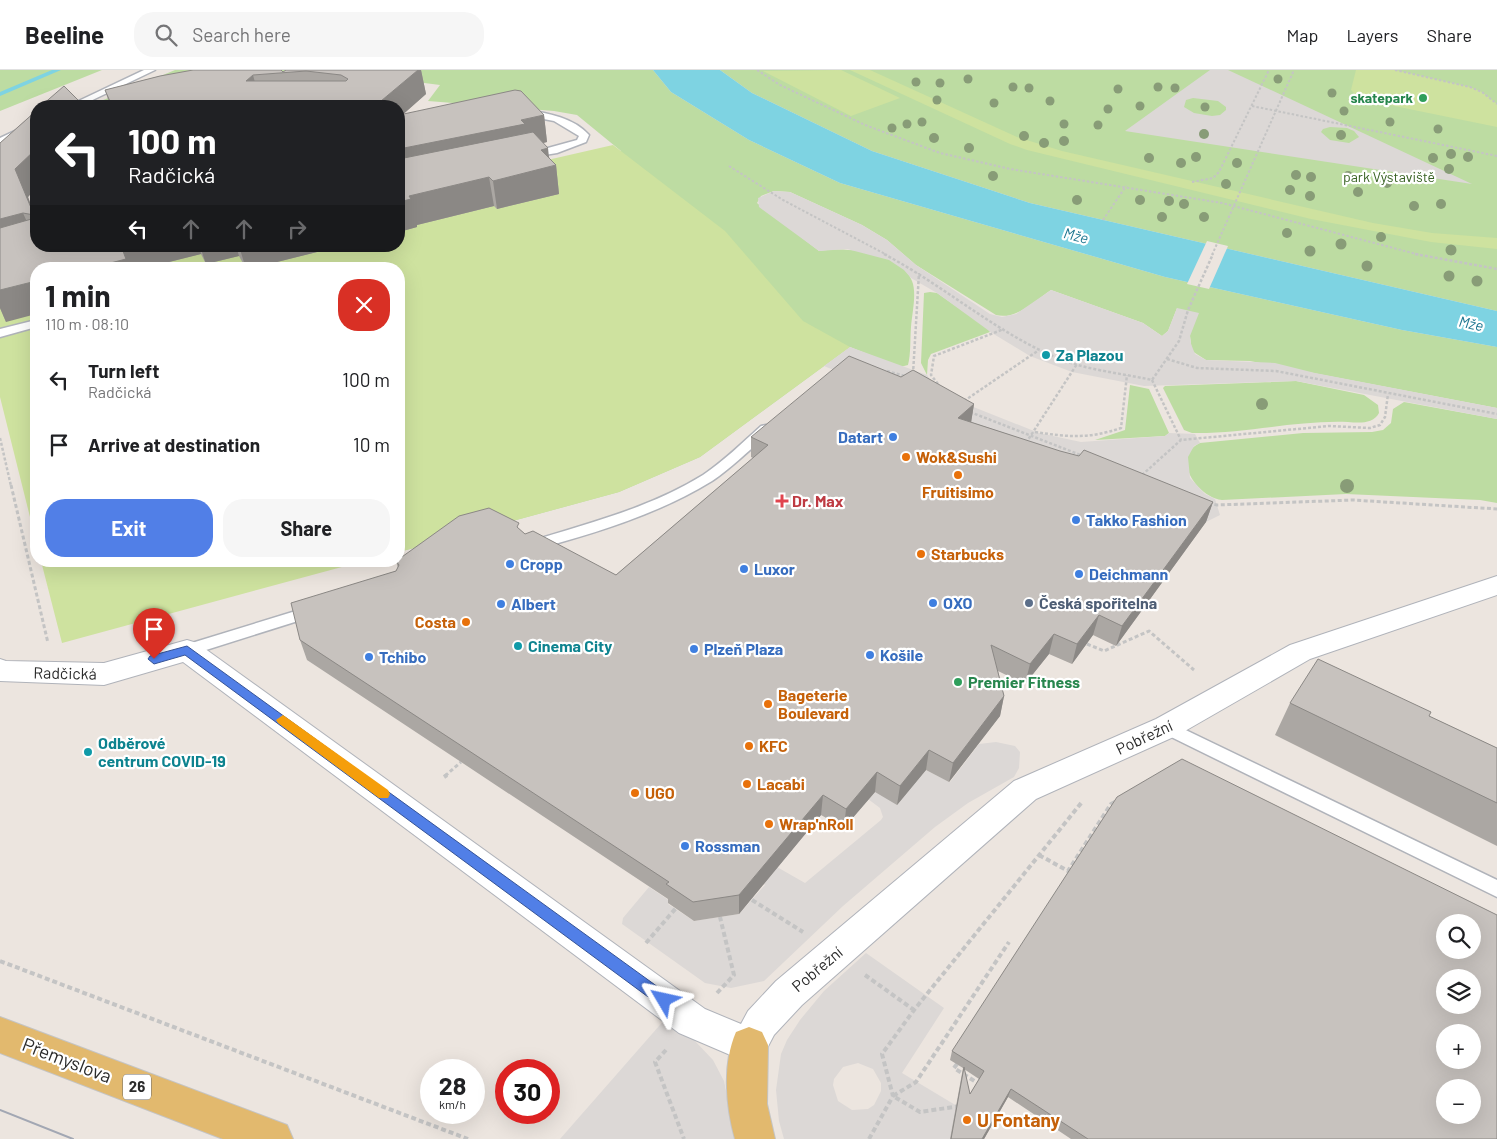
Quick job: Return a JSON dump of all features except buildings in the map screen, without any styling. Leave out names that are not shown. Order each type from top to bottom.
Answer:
[{"type":"main road","name":"Přemyslova","points":[[0,1035],[273,1139]]},
{"type":"main road","points":[[749,1045],[746,1089],[750,1125],[754,1139]]},
{"type":"street","name":"Pobřežní","points":[[749,1045],[761,1023],[788,993],[1025,790],[1167,727],[1300,652],[1497,585]]},
{"type":"street","name":"Radčická","points":[[0,670],[6,672],[104,674],[187,650]]},
{"type":"street","points":[[187,650],[692,1021],[749,1045]]},
{"type":"lane","points":[[86,100],[150,70]]},
{"type":"lane","points":[[518,158],[554,151],[581,142],[584,135],[574,126],[556,119],[520,113]]},
{"type":"lane","points":[[0,142],[30,127]]},
{"type":"lane","points":[[0,332],[30,324]]},
{"type":"lane","points":[[529,547],[647,508],[676,496],[709,477],[776,421]]},
{"type":"lane","points":[[187,650],[326,606]]},
{"type":"lane","points":[[1167,727],[1497,889]]},
{"type":"path","points":[[757,70],[847,117],[879,131],[938,152],[1028,172],[1126,186],[1233,206],[1428,258],[1497,269]]},
{"type":"path","points":[[1192,182],[1213,178],[1219,172],[1269,70]]},
{"type":"path","points":[[1152,380],[1179,342],[1188,310],[1294,70]]},
{"type":"path","points":[[1395,70],[1470,87],[1482,92],[1497,104]]},
{"type":"path","points":[[1252,106],[1497,156]]},
{"type":"path","points":[[729,166],[783,200],[919,272],[1004,329],[1040,350],[1077,364],[1152,380]]},
{"type":"path","points":[[1103,220],[1126,186]]},
{"type":"path","points":[[886,371],[913,378],[919,272]]},
{"type":"path","points":[[943,388],[931,375],[934,356],[1004,329]]},
{"type":"path","points":[[957,406],[1040,350]]},
{"type":"path","points":[[1167,358],[1197,368],[1276,371],[1497,414]]},
{"type":"path","points":[[1025,444],[1035,432],[1077,364]]},
{"type":"path","points":[[1035,432],[1080,439],[1093,438],[1121,428],[1127,374]]},
{"type":"path","points":[[1152,380],[1181,440]]},
{"type":"path","points":[[1148,482],[1140,478],[1181,440],[1329,426],[1370,428],[1380,425],[1385,417],[1388,394]]},
{"type":"path","points":[[956,397],[962,402]]},
{"type":"path","points":[[965,409],[1086,457]]},
{"type":"path","points":[[0,438],[30,566]]},
{"type":"path","points":[[1200,501],[1217,505],[1353,500],[1497,509]]},
{"type":"path","points":[[30,567],[55,673]]},
{"type":"path","points":[[1087,644],[1104,650],[1149,631],[1194,670]]},
{"type":"path","points":[[444,777],[462,762]]},
{"type":"path","points":[[966,1105],[920,1112],[893,1096],[882,1054],[914,1010],[1087,795]]},
{"type":"path","points":[[1039,855],[1068,871],[1111,804],[1121,801],[1124,797]]},
{"type":"path","points":[[621,969],[676,908]]},
{"type":"path","points":[[869,1139],[893,1096],[916,1082],[1009,942]]},
{"type":"path","points":[[0,961],[468,1139]]},
{"type":"path","points":[[957,1064],[954,1068],[985,1087]]},
{"type":"green space","points":[[0,70],[102,70],[0,111]]},
{"type":"green space","points":[[175,70],[653,70],[671,92],[749,140],[840,183],[1165,277],[1402,330],[1497,347],[1497,408],[1250,361],[1206,360],[1192,351],[1190,336],[1177,308],[1168,331],[1162,336],[1143,323],[1051,290],[1018,312],[1011,315],[996,315],[916,265],[887,240],[862,225],[790,192],[774,191],[761,196],[757,203],[819,251],[843,250],[871,253],[896,263],[906,271],[912,281],[914,291],[908,365],[900,367],[850,347],[700,457],[619,492],[405,550],[405,541],[621,151],[577,115],[554,111],[428,101],[440,85],[409,81],[208,100],[103,100]]},
{"type":"green space","name":"park Výstaviště","points":[[720,70],[1497,70],[1497,311],[1030,203],[872,151],[752,93]]},
{"type":"green space","points":[[841,70],[900,98],[851,116],[763,71]]},
{"type":"green space","points":[[850,70],[870,70],[1017,137],[1062,151],[1373,223],[1432,233],[1497,238],[1497,249],[1431,242],[1311,219],[1027,150],[1010,144]]},
{"type":"green space","name":"skatepark","points":[[1356,70],[1395,70],[1470,87],[1482,92],[1497,104],[1497,127],[1360,99],[1351,90]]},
{"type":"green space","points":[[613,145],[725,231],[803,321],[850,347],[700,457],[619,492],[405,550],[405,262],[113,262],[154,252],[405,252],[405,193]]},
{"type":"green space","points":[[30,282],[30,517],[0,397],[0,289]]},
{"type":"green space","points":[[924,293],[937,293],[986,327],[990,332],[931,354],[928,360],[927,375],[921,363]]},
{"type":"green space","points":[[1296,381],[1364,395],[1378,405],[1379,413],[1370,421],[1362,422],[1309,423],[1212,433],[1192,433],[1184,430],[1163,388],[1165,386]]},
{"type":"green space","points":[[1130,385],[1149,389],[1169,433],[1165,436],[1095,440],[1125,430]]},
{"type":"green space","points":[[1404,402],[1497,419],[1497,503],[1480,500],[1346,494],[1222,500],[1204,492],[1190,476],[1187,457],[1191,449],[1200,443],[1303,433],[1372,432],[1383,430],[1391,423],[1393,409]]},
{"type":"green space","points":[[43,567],[342,567],[62,643]]},
{"type":"shaded area","points":[[1210,70],[1228,70],[1472,184],[1125,131]],"holes":[[[1193,98],[1218,101],[1226,107],[1226,110],[1220,115],[1212,116],[1194,113],[1184,107],[1186,100]],[[1330,127],[1347,128],[1354,131],[1359,137],[1349,143],[1330,140],[1321,132],[1323,129]]]},
{"type":"shaded area","points":[[774,191],[790,192],[862,225],[887,240],[916,265],[990,314],[1002,317],[1016,314],[1051,290],[1143,323],[1162,336],[1168,331],[1177,308],[1199,313],[1190,336],[1191,344],[1195,354],[1206,360],[1275,363],[1315,373],[1497,408],[1497,419],[1296,381],[1144,386],[1072,372],[1030,356],[992,333],[937,293],[911,278],[904,270],[889,260],[847,249],[819,251],[759,207],[758,198]]},
{"type":"shaded area","points":[[850,347],[927,375],[933,384],[966,404],[1039,433],[1081,442],[1165,436],[1169,433],[1195,434],[1200,443],[1194,446],[1188,457],[1190,478],[1205,494],[1215,499],[1220,515],[1206,522],[824,366]]},
{"type":"shaded area","points":[[996,742],[1015,746],[1020,752],[1019,768],[1014,777],[968,803],[935,827],[843,906],[764,981],[731,988],[705,983],[622,924],[623,918],[649,887],[670,901],[668,904],[694,921],[739,914],[765,885],[763,883],[777,867],[805,883],[881,820],[883,817],[880,808],[868,799],[874,792],[926,770],[950,782],[979,744]]},
{"type":"shaded area","points":[[866,953],[944,1008],[902,1073],[957,1106],[950,1139],[784,1139],[779,1121],[776,1090],[781,1054],[787,1040],[800,1020],[824,991]],"holes":[[[858,1063],[873,1069],[881,1083],[881,1091],[874,1105],[868,1109],[852,1110],[838,1101],[833,1085],[834,1079],[843,1067]]]},
{"type":"shaded area","points":[[666,1018],[694,1040],[713,1060],[724,1081],[733,1126],[738,1139],[560,1139]]},
{"type":"water","name":"Mže","points":[[653,70],[720,70],[752,93],[872,151],[1030,203],[1497,311],[1497,347],[1402,330],[1165,277],[840,183],[749,140],[671,92]]},
{"type":"pier","points":[[1207,241],[1228,246],[1209,289],[1187,284]]},
{"type":"waterway","points":[[0,94],[58,70]]},
{"type":"tram line","points":[[0,1110],[73,1139]]},
{"type":"slow traffic","points":[[283,720],[383,794]]},
{"type":"place","name":"skatepark","points":[[1423,98]]},
{"type":"place","name":"Za Plazou","points":[[1046,355]]},
{"type":"place","name":"Datart","points":[[893,437]]},
{"type":"place","name":"Wok&Sushi","points":[[906,457]]},
{"type":"place","name":"Fruitisimo","points":[[958,475]]},
{"type":"place","name":"Dr. Max","points":[[782,501]]},
{"type":"place","name":"Takko Fashion","points":[[1076,520]]},
{"type":"place","name":"Starbucks","points":[[921,554]]},
{"type":"place","name":"Cropp","points":[[510,564]]},
{"type":"place","name":"Luxor","points":[[744,569]]},
{"type":"place","name":"Deichmann","points":[[1079,574]]},
{"type":"place","name":"OXO","points":[[933,603]]},
{"type":"place","name":"Česká spořitelna","points":[[1029,603]]},
{"type":"place","name":"Albert","points":[[501,604]]},
{"type":"place","name":"Costa","points":[[466,622]]},
{"type":"place","name":"Cinema City","points":[[518,646]]},
{"type":"place","name":"Plzeň Plaza","points":[[694,649]]},
{"type":"place","name":"Košile","points":[[870,655]]},
{"type":"place","name":"Tchibo","points":[[369,657]]},
{"type":"place","name":"Premier Fitness","points":[[958,682]]},
{"type":"place","name":"Bageterie Boulevard","points":[[768,704]]},
{"type":"place","name":"KFC","points":[[749,746]]},
{"type":"place","name":"Odběrové centrum COVID-19","points":[[88,752]]},
{"type":"place","name":"Lacabi","points":[[747,784]]},
{"type":"place","name":"UGO","points":[[635,793]]},
{"type":"place","name":"Wrap'nRoll","points":[[769,824]]},
{"type":"place","name":"Rossman","points":[[685,846]]},
{"type":"place","name":"U Fontany","points":[[967,1120]]},
{"type":"route","points":[[154,659],[187,650],[664,1000]]}]
